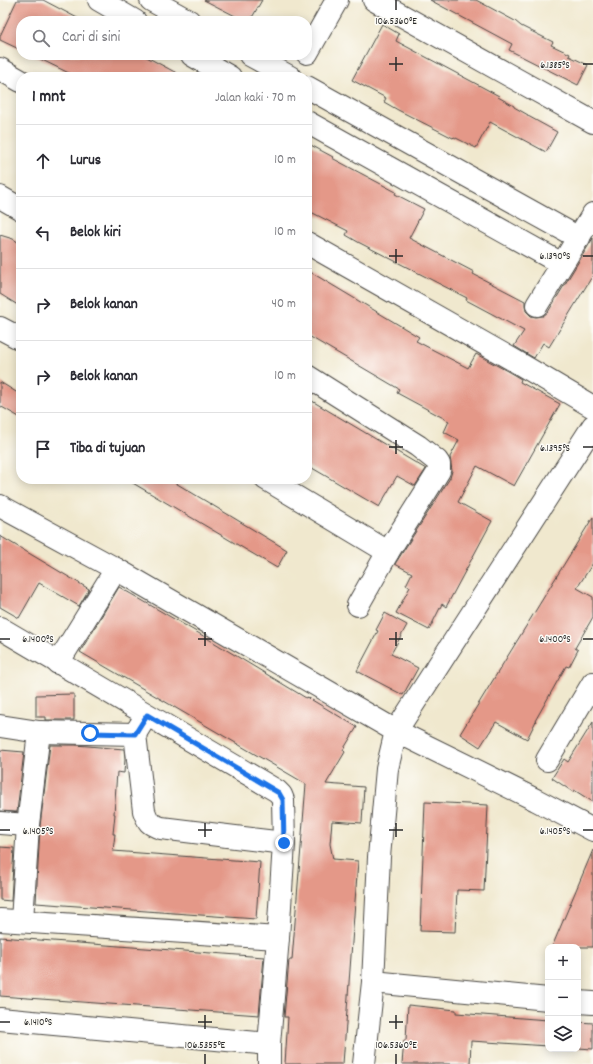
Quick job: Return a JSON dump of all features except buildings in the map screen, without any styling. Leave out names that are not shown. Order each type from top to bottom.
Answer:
[{"type":"street","points":[[99,0],[126,16]]},
{"type":"street","points":[[151,0],[180,16]]},
{"type":"street","points":[[312,44],[337,0]]},
{"type":"street","points":[[374,0],[593,122]]},
{"type":"street","points":[[201,60],[221,72]]},
{"type":"street","points":[[259,60],[281,72]]},
{"type":"street","points":[[296,72],[303,60]]},
{"type":"street","points":[[0,69],[16,78]]},
{"type":"street","points":[[312,90],[579,238]]},
{"type":"street","points":[[312,125],[562,264]]},
{"type":"street","points":[[0,197],[16,206]]},
{"type":"street","points":[[537,305],[593,214]]},
{"type":"street","points":[[312,246],[593,407]]},
{"type":"street","points":[[0,328],[16,336]]},
{"type":"street","points":[[312,379],[418,446],[439,464],[439,470],[388,552],[358,605]]},
{"type":"street","points":[[364,1064],[373,982],[379,858],[386,777],[396,731],[593,426]]},
{"type":"street","points":[[274,484],[388,552]]},
{"type":"street","points":[[0,506],[116,569],[396,731],[536,800],[593,830]]},
{"type":"street","points":[[58,663],[116,569]]},
{"type":"street","points":[[0,628],[279,793],[283,800],[284,843],[269,1054],[0,1019]]},
{"type":"street","points":[[547,760],[593,683]]},
{"type":"street","points":[[147,715],[135,734],[144,811],[148,822],[161,828],[284,843]]},
{"type":"street","points":[[0,726],[39,732],[135,734]]},
{"type":"street","points":[[22,921],[28,825],[39,732]]},
{"type":"street","points":[[0,823],[28,825]]},
{"type":"street","points":[[0,920],[278,938]]},
{"type":"street","points":[[373,982],[545,999]]},
{"type":"street","points":[[581,1002],[593,1003]]},
{"type":"route","points":[[90,733],[135,734],[147,715],[277,791],[283,800],[284,843]]}]
